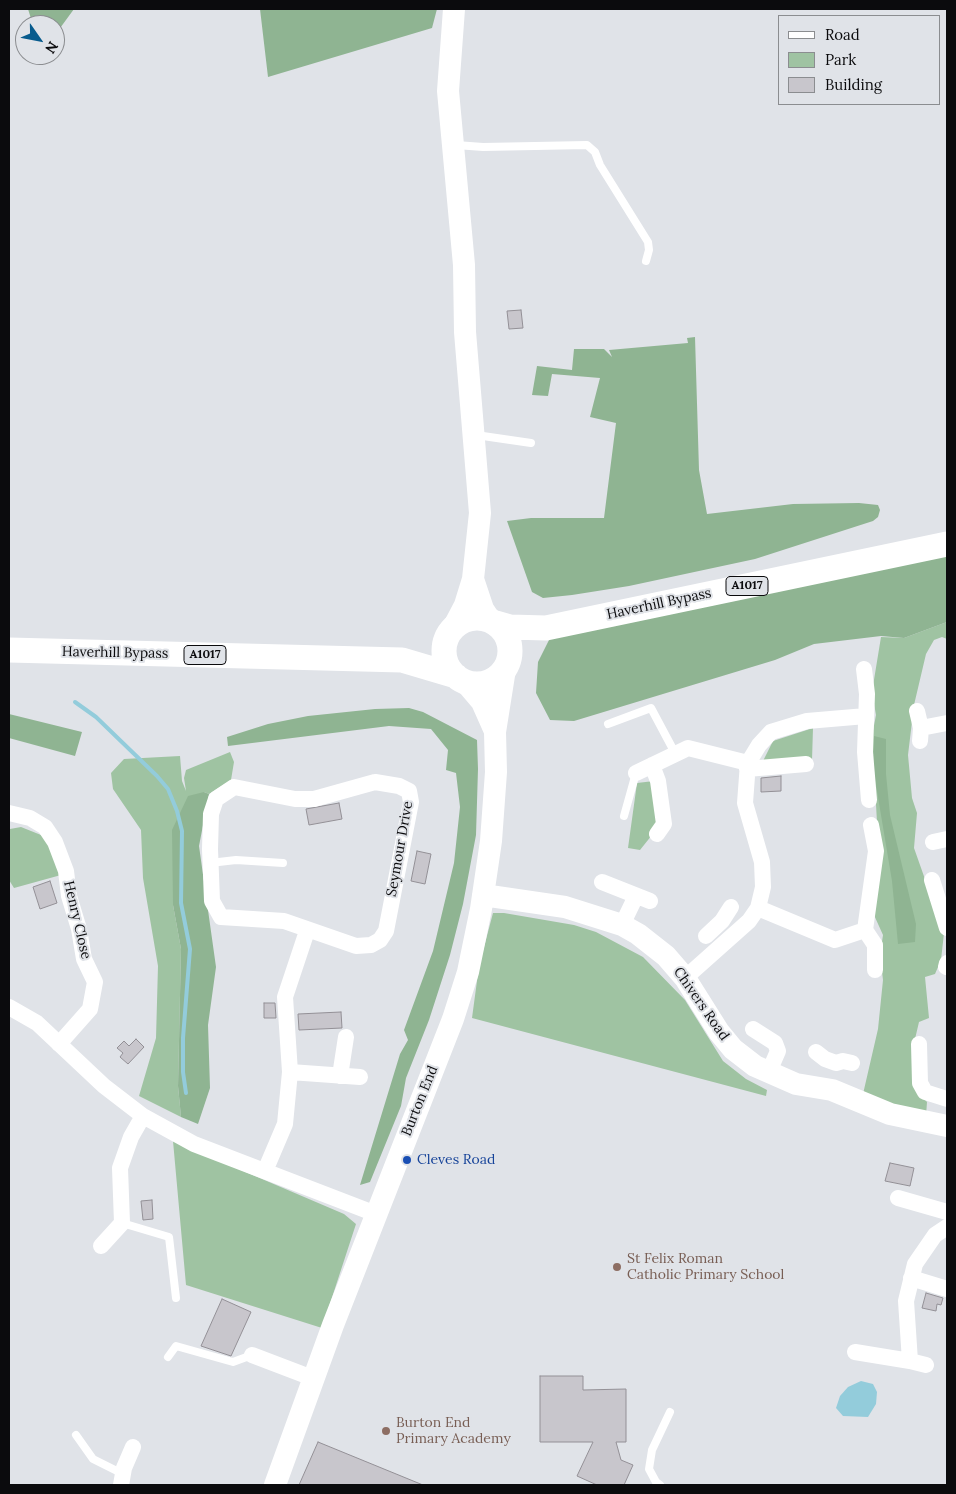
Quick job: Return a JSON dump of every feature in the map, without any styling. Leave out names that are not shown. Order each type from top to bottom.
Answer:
[{"type":"main road","name":"Haverhill Bypass","points":[[494,622],[510,627],[546,628],[947,544]]},
{"type":"main road","points":[[471,618],[494,622],[509,641],[510,652],[506,666],[497,678],[487,683],[476,684],[460,679],[445,658],[450,633],[471,618]]},
{"type":"main road","name":"Haverhill Bypass","points":[[506,666],[546,628]]},
{"type":"main road","name":"Haverhill Bypass","points":[[402,660],[428,651],[450,633]]},
{"type":"main road","name":"Haverhill Bypass","points":[[9,650],[402,660],[460,679]]},
{"type":"street","points":[[450,633],[465,605],[473,579],[480,513],[465,332],[464,265],[448,90],[454,9]]},
{"type":"street","points":[[473,579],[483,609],[494,622]]},
{"type":"street","name":"Burton End","points":[[275,1485],[376,1214],[453,1019],[468,972],[492,841],[496,772],[495,732],[506,666]]},
{"type":"street","points":[[864,669],[868,694],[865,752],[869,800]]},
{"type":"street","name":"Burton End","points":[[460,679],[482,702],[490,715],[495,732]]},
{"type":"street","points":[[917,711],[921,734],[947,723]]},
{"type":"street","points":[[685,978],[749,921],[758,908],[763,886],[762,862],[745,803],[748,766],[758,746],[771,732],[807,720],[866,716]]},
{"type":"street","points":[[636,772],[688,748],[748,766],[806,764]]},
{"type":"street","points":[[652,765],[658,781],[664,824],[657,834]]},
{"type":"street","name":"Seymour Drive","points":[[375,782],[399,786],[409,791],[410,802],[386,931],[380,940],[371,945],[356,946],[307,930],[284,921],[221,917],[212,902],[210,863],[211,814],[216,798],[234,787],[295,799],[314,799],[375,782]]},
{"type":"street","name":"Henry Close","points":[[9,813],[30,818],[45,827],[55,842],[66,871],[69,896],[79,928],[84,959],[94,982],[90,1009],[60,1044]]},
{"type":"street","points":[[871,825],[876,851],[874,875],[866,910],[865,930],[875,945],[875,970]]},
{"type":"street","points":[[932,880],[947,928]]},
{"type":"street","points":[[602,882],[643,898],[622,925]]},
{"type":"street","name":"Chivers Road","points":[[483,895],[565,907],[622,925],[638,934],[666,956],[685,978],[719,1032],[744,1059],[768,1074],[796,1084],[832,1090],[890,1114],[940,1125]]},
{"type":"street","points":[[706,936],[722,921],[730,907]]},
{"type":"street","points":[[758,908],[834,940],[865,930]]},
{"type":"street","points":[[722,921],[734,934]]},
{"type":"street","points":[[265,1171],[285,1124],[290,1072],[285,998],[307,930]]},
{"type":"street","points":[[9,1007],[37,1023],[104,1086],[143,1116],[194,1144],[376,1214]]},
{"type":"street","points":[[753,1029],[775,1043],[778,1051],[768,1074]]},
{"type":"street","points":[[340,1076],[346,1037]]},
{"type":"street","points":[[919,1044],[920,1083],[925,1092],[941,1098],[940,1125]]},
{"type":"street","points":[[816,1052],[825,1059],[844,1063],[832,1090]]},
{"type":"street","points":[[290,1072],[360,1077]]},
{"type":"street","points":[[101,1246],[122,1223],[120,1168],[131,1137],[143,1116]]},
{"type":"street","points":[[898,1198],[947,1212]]},
{"type":"street","points":[[855,1352],[918,1363],[906,1302],[911,1278],[916,1264],[934,1235],[947,1227]]},
{"type":"street","points":[[911,1278],[947,1289]]},
{"type":"street","points":[[252,1355],[315,1379]]},
{"type":"street","points":[[122,1480],[133,1447]]},
{"type":"lane","points":[[452,144],[484,147],[587,145],[594,152],[600,165],[648,242],[649,250],[646,261]]},
{"type":"lane","points":[[474,435],[531,443]]},
{"type":"lane","points":[[608,724],[651,708],[675,753]]},
{"type":"lane","points":[[624,816],[636,772]]},
{"type":"lane","points":[[210,863],[236,860],[283,863]]},
{"type":"lane","points":[[122,1223],[169,1238],[176,1298]]},
{"type":"lane","points":[[168,1357],[176,1346],[233,1362],[252,1355]]},
{"type":"lane","points":[[660,1485],[656,1482],[649,1469],[652,1450],[670,1412]]},
{"type":"lane","points":[[76,1435],[93,1459],[122,1480]]},
{"type":"green space","points":[[28,9],[74,9],[65,21],[65,15],[30,15]]},
{"type":"green space","points":[[260,9],[437,9],[432,28],[268,77]]},
{"type":"green space","points":[[695,337],[699,470],[707,514],[793,504],[859,503],[878,505],[880,510],[878,517],[873,521],[755,559],[629,586],[572,595],[543,598],[532,592],[507,521],[531,518],[604,518],[616,423],[590,417],[600,378],[552,374],[548,396],[532,395],[537,366],[572,370],[574,349],[604,349],[612,357],[609,350],[688,343],[687,338]]},
{"type":"green space","points":[[947,553],[947,622],[904,638],[881,636],[814,644],[775,660],[574,721],[550,720],[536,693],[538,662],[551,636]]},
{"type":"green space","points":[[947,622],[947,639],[942,637],[934,640],[926,654],[914,705],[908,755],[912,798],[917,813],[914,848],[944,933],[941,960],[935,974],[925,977],[929,1018],[919,1022],[915,1039],[914,1088],[927,1102],[926,1116],[863,1094],[878,1029],[883,980],[880,955],[883,935],[874,915],[877,822],[872,736],[876,715],[872,692],[881,637],[904,638]]},
{"type":"green space","points":[[409,708],[423,712],[477,740],[476,835],[463,904],[450,955],[429,1020],[406,1078],[401,1106],[370,1182],[360,1185],[400,1054],[408,1040],[404,1030],[433,951],[454,863],[460,807],[456,773],[446,770],[448,750],[431,729],[389,726],[228,746],[227,737],[268,724],[308,716],[375,709]]},
{"type":"green space","points":[[9,714],[82,732],[75,756],[9,738]]},
{"type":"green space","points":[[813,728],[812,760],[761,765],[773,741]]},
{"type":"green space","points":[[874,736],[886,739],[886,774],[890,815],[916,924],[915,942],[898,944],[892,881],[873,767]]},
{"type":"green space","points":[[230,752],[234,762],[231,780],[209,794],[204,792],[173,905],[181,949],[178,1086],[181,1117],[139,1096],[156,1038],[158,966],[143,878],[141,830],[113,789],[111,773],[124,759],[180,756],[182,781],[186,791],[184,778],[186,770]]},
{"type":"green space","points":[[654,781],[660,825],[640,850],[628,848],[637,783]]},
{"type":"green space","points":[[204,792],[209,794],[199,846],[216,967],[208,1025],[210,1088],[198,1124],[181,1117],[178,1086],[181,949],[173,905],[172,830],[188,796]]},
{"type":"green space","points":[[21,827],[46,837],[61,875],[14,888],[9,880],[9,833],[10,829]]},
{"type":"green space","points":[[493,913],[504,913],[574,925],[596,932],[643,957],[685,1000],[723,1061],[746,1079],[767,1090],[766,1096],[472,1018],[479,966]]},
{"type":"green space","points":[[173,1141],[344,1214],[356,1224],[322,1328],[186,1285]]},
{"type":"water","points":[[861,1381],[873,1384],[877,1392],[876,1404],[868,1417],[843,1416],[836,1408],[840,1396],[848,1387]]},
{"type":"building","points":[[521,310],[523,328],[509,329],[507,311]]},
{"type":"building","points":[[781,776],[781,791],[761,792],[761,778]]},
{"type":"building","points":[[339,803],[342,819],[309,825],[306,809]]},
{"type":"building","points":[[417,851],[431,854],[425,884],[411,881]]},
{"type":"building","points":[[50,881],[57,903],[40,909],[33,887]]},
{"type":"building","points":[[264,1003],[275,1003],[276,1018],[264,1018]]},
{"type":"building","points":[[341,1012],[342,1028],[299,1030],[298,1014]]},
{"type":"building","points":[[136,1039],[144,1047],[128,1064],[120,1057],[123,1053],[117,1048],[124,1041],[129,1046]]},
{"type":"building","points":[[890,1163],[914,1168],[910,1186],[885,1181]]},
{"type":"building","points":[[152,1200],[153,1219],[143,1220],[141,1201]]},
{"type":"building","points":[[926,1293],[943,1298],[941,1305],[937,1304],[936,1311],[922,1308]]},
{"type":"building","points":[[222,1299],[251,1312],[231,1356],[201,1346]]},
{"type":"building","points":[[540,1376],[583,1376],[583,1390],[626,1389],[626,1442],[616,1442],[621,1460],[633,1465],[624,1485],[597,1485],[577,1476],[593,1442],[540,1442]]},
{"type":"building","points":[[318,1442],[423,1485],[299,1485]]},
{"type":"waterway","points":[[75,702],[96,717],[157,776],[168,789],[177,811],[182,831],[181,903],[190,949],[183,1038],[183,1072],[186,1093]]},
{"type":"place","name":"Cleves Road","points":[[407,1160]]},
{"type":"place","name":"St Felix Roman Catholic Primary School","points":[[617,1267]]},
{"type":"place","name":"Burton End Primary Academy","points":[[386,1431]]}]
